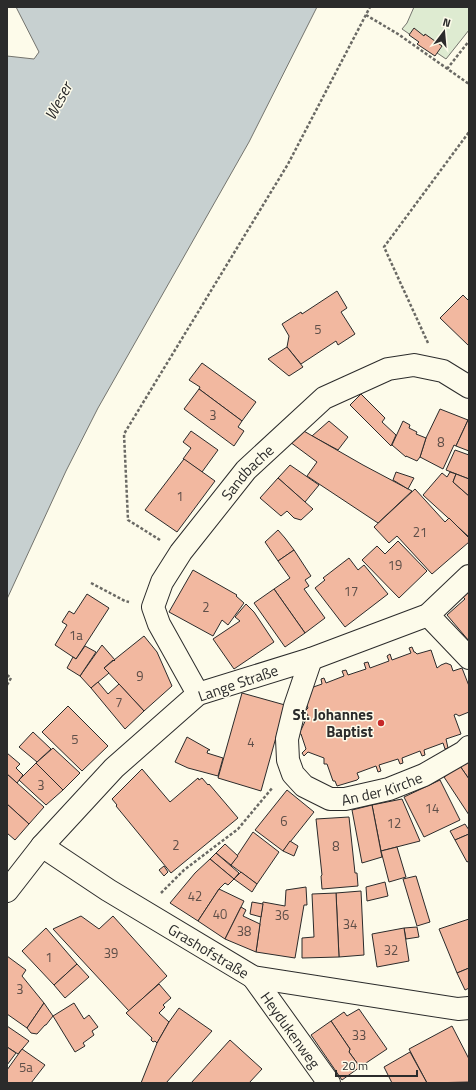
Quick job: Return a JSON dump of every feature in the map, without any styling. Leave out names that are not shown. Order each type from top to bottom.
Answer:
[{"type":"street","name":"Sandbache","points":[[198,694],[159,624],[153,607],[162,582],[181,552],[246,470],[324,398],[388,369],[414,365],[443,371],[469,387]]},
{"type":"street","name":"Lange Straße","points":[[7,891],[42,846],[114,768],[198,694],[311,659],[428,614],[469,576]]},
{"type":"street","points":[[428,614],[469,658]]},
{"type":"street","name":"An der Kirche","points":[[311,659],[295,706],[287,740],[288,760],[290,766],[293,774],[304,786],[330,799],[345,799],[389,789],[424,775],[464,752],[469,747]]},
{"type":"street","name":"Grashofstraße","points":[[42,846],[108,890],[253,977],[458,1009],[469,1008]]},
{"type":"street","name":"Heydukenweg","points":[[253,977],[329,1083]]},
{"type":"path","points":[[181,552],[128,520],[124,434],[288,164],[370,7]]},
{"type":"path","points":[[366,15],[398,34],[469,84]]},
{"type":"path","points":[[448,69],[469,41]]},
{"type":"path","points":[[443,371],[427,341],[384,247],[469,132]]},
{"type":"path","points":[[91,582],[107,591]]},
{"type":"path","points":[[7,675],[11,678],[7,685]]},
{"type":"path","points":[[144,912],[184,870],[238,829],[290,766]]},
{"type":"green space","points":[[414,7],[469,7],[469,30],[446,59],[402,29],[407,23]]},
{"type":"water","name":"Weser","points":[[16,7],[317,7],[249,142],[98,408],[66,471],[7,599],[7,56],[34,59],[39,52]]},
{"type":"building","points":[[414,28],[424,36],[425,34],[442,46],[435,56],[417,44],[419,42],[409,35]]},
{"type":"building","points":[[337,291],[347,308],[341,312],[355,334],[338,345],[336,341],[301,364],[287,347],[289,336],[282,324],[301,312],[302,314]]},
{"type":"building","points":[[463,295],[469,301],[469,346],[440,318]]},
{"type":"building","points":[[287,347],[303,367],[289,376],[268,359]]},
{"type":"building","points":[[202,363],[256,402],[242,421],[189,380]]},
{"type":"building","points":[[199,389],[242,421],[238,427],[244,431],[234,446],[184,409]]},
{"type":"building","points":[[361,394],[385,418],[382,422],[396,435],[391,446],[350,405]]},
{"type":"building","points":[[440,409],[468,420],[443,469],[420,457],[426,438]]},
{"type":"building","points":[[469,418],[469,451],[456,446]]},
{"type":"building","points":[[329,421],[348,437],[338,450],[312,436]]},
{"type":"building","points":[[403,421],[410,425],[409,428],[417,432],[416,434],[426,438],[420,457],[417,461],[406,457],[392,445]]},
{"type":"building","points":[[302,430],[412,491],[378,523],[307,476],[317,462],[290,442]]},
{"type":"building","points":[[191,431],[218,450],[202,472],[183,459],[191,448],[183,442]]},
{"type":"building","points":[[455,450],[469,455],[469,479],[446,470]]},
{"type":"building","points":[[184,459],[215,481],[177,532],[145,510]]},
{"type":"building","points":[[290,465],[319,485],[305,502],[278,478]]},
{"type":"building","points":[[396,472],[414,478],[408,489],[393,480]]},
{"type":"building","points":[[450,472],[456,474],[453,482],[469,496],[469,537],[423,495],[442,473],[447,477]]},
{"type":"building","points":[[456,474],[469,479],[469,496],[453,482]]},
{"type":"building","points":[[278,478],[313,509],[301,520],[294,518],[287,511],[281,516],[260,498]]},
{"type":"building","points":[[415,489],[445,522],[449,518],[469,538],[469,542],[432,574],[397,536],[389,543],[374,527]]},
{"type":"building","points":[[278,530],[294,550],[278,561],[265,542]]},
{"type":"building","points":[[398,541],[427,571],[399,598],[362,560],[377,546],[385,554]]},
{"type":"building","points":[[294,550],[311,576],[305,580],[309,586],[304,589],[325,618],[305,633],[274,589],[290,578],[278,561]]},
{"type":"building","points":[[349,558],[358,570],[364,565],[388,594],[345,627],[315,588],[325,580],[323,578]]},
{"type":"building","points":[[193,570],[237,595],[236,596],[244,603],[228,625],[222,620],[213,636],[169,612]]},
{"type":"building","points":[[469,586],[469,641],[447,615],[465,599],[460,594]]},
{"type":"building","points":[[274,589],[305,633],[285,647],[254,603]]},
{"type":"building","points":[[87,594],[109,608],[76,659],[55,645],[67,625],[62,622],[69,611],[74,614]]},
{"type":"building","points":[[246,604],[254,612],[274,642],[234,669],[213,639],[240,621],[235,617]]},
{"type":"building","points":[[144,636],[157,652],[172,686],[144,711],[104,668]]},
{"type":"building","points":[[102,645],[115,660],[104,668],[109,673],[91,688],[80,676]]},
{"type":"building","points":[[85,646],[96,652],[80,676],[67,668],[73,657],[76,659]]},
{"type":"building","name":"St. Johannes Baptist","points":[[412,647],[414,652],[417,654],[431,650],[437,668],[446,663],[451,665],[453,671],[462,668],[469,686],[469,712],[459,716],[456,714],[454,715],[461,734],[446,739],[448,748],[445,749],[443,743],[424,750],[425,755],[422,756],[420,751],[402,758],[403,763],[400,764],[398,759],[379,765],[381,771],[378,772],[376,766],[357,773],[359,778],[357,780],[337,786],[335,781],[333,781],[327,764],[324,764],[324,758],[308,752],[304,756],[302,753],[306,749],[301,734],[295,733],[295,730],[301,730],[308,715],[305,711],[308,708],[302,691],[322,684],[321,679],[324,678],[326,683],[344,676],[342,671],[346,670],[348,675],[366,669],[364,663],[368,662],[370,668],[389,661],[387,656],[390,654],[392,660],[411,653],[409,648]]},
{"type":"building","points":[[98,682],[108,694],[119,684],[144,711],[125,729],[91,688]]},
{"type":"building","points":[[242,693],[285,705],[261,791],[218,778]]},
{"type":"building","points":[[68,706],[108,746],[82,771],[42,732]]},
{"type":"building","points":[[33,732],[51,749],[37,762],[19,747]]},
{"type":"building","points":[[187,737],[210,750],[208,750],[207,753],[223,758],[218,776],[188,768],[175,762]]},
{"type":"building","points":[[53,748],[80,773],[63,790],[36,763]]},
{"type":"building","points":[[7,753],[20,764],[16,768],[23,775],[17,783],[7,774]]},
{"type":"building","points":[[469,759],[469,779],[460,766]]},
{"type":"building","points":[[36,763],[63,790],[46,805],[19,780]]},
{"type":"building","points":[[460,766],[469,779],[469,815],[444,777]]},
{"type":"building","points":[[142,769],[170,802],[198,778],[199,780],[202,778],[238,818],[171,873],[116,806],[117,805],[112,799]]},
{"type":"building","points":[[7,774],[44,807],[29,824],[7,804]]},
{"type":"building","points":[[440,780],[460,820],[424,837],[404,797]]},
{"type":"building","points":[[287,790],[314,812],[283,851],[255,830]]},
{"type":"building","points":[[402,799],[420,841],[381,851],[372,805]]},
{"type":"building","points":[[7,804],[29,824],[15,840],[7,833]]},
{"type":"building","points":[[372,805],[382,857],[362,863],[352,810]]},
{"type":"building","points":[[349,817],[355,873],[357,873],[358,886],[322,889],[316,819]]},
{"type":"building","points":[[465,824],[469,830],[469,834],[455,840],[450,831]]},
{"type":"building","points":[[253,832],[279,852],[257,884],[231,865]]},
{"type":"building","points":[[469,834],[469,861],[467,862],[455,840]]},
{"type":"building","points":[[290,841],[298,846],[294,856],[283,851]]},
{"type":"building","points":[[225,844],[238,856],[231,865],[216,853]]},
{"type":"building","points":[[397,847],[406,877],[389,882],[381,851]]},
{"type":"building","points":[[216,853],[239,873],[234,879],[210,859]]},
{"type":"building","points":[[210,859],[234,879],[228,885],[225,883],[219,889],[198,921],[170,903],[195,873]]},
{"type":"building","points":[[164,866],[168,872],[164,876],[159,870]]},
{"type":"building","points":[[241,872],[257,884],[252,892],[234,879]]},
{"type":"building","points":[[416,876],[430,922],[417,926],[403,879]]},
{"type":"building","points":[[385,882],[388,896],[367,901],[366,887]]},
{"type":"building","points":[[306,887],[307,905],[304,905],[295,958],[256,952],[263,902],[285,906],[286,890]]},
{"type":"building","points":[[219,889],[244,901],[225,939],[198,921]]},
{"type":"building","points":[[361,891],[364,955],[339,957],[336,893]]},
{"type":"building","points":[[336,893],[339,957],[302,958],[302,938],[314,937],[312,894]]},
{"type":"building","points":[[252,902],[263,904],[261,917],[250,914]]},
{"type":"building","points":[[241,907],[246,910],[243,916],[260,924],[256,952],[225,939]]},
{"type":"building","points":[[81,916],[99,929],[113,916],[167,976],[129,1011],[53,929]]},
{"type":"building","points":[[469,919],[469,968],[457,973],[439,929]]},
{"type":"building","points":[[417,927],[419,937],[406,939],[404,928]]},
{"type":"building","points":[[46,928],[77,964],[54,985],[22,951]]},
{"type":"building","points":[[404,928],[409,961],[377,967],[372,934]]},
{"type":"building","points":[[7,956],[26,970],[22,976],[44,1003],[27,1028],[7,1014]]},
{"type":"building","points":[[77,964],[89,977],[65,998],[54,985]]},
{"type":"building","points":[[469,968],[469,988],[465,990],[457,973]]},
{"type":"building","points":[[159,984],[171,998],[163,1005],[165,1007],[159,1013],[169,1022],[157,1043],[155,1041],[153,1042],[151,1040],[152,1038],[126,1013]]},
{"type":"building","points":[[44,1003],[53,1016],[37,1034],[31,1033],[27,1028]]},
{"type":"building","points":[[74,1003],[84,1019],[89,1015],[98,1027],[92,1031],[94,1035],[83,1043],[85,1046],[75,1052],[53,1016]]},
{"type":"building","points":[[179,1008],[212,1031],[166,1083],[141,1083],[157,1043]]},
{"type":"building","points":[[359,1009],[387,1049],[360,1067],[349,1052],[350,1049],[331,1021],[344,1012],[347,1016]]},
{"type":"building","points":[[331,1021],[350,1049],[349,1052],[360,1067],[342,1080],[311,1035]]},
{"type":"building","points":[[7,1026],[29,1041],[18,1054],[7,1047]]},
{"type":"building","points":[[452,1026],[469,1059],[469,1082],[427,1083],[409,1049]]},
{"type":"building","points":[[230,1040],[262,1069],[249,1083],[191,1083]]},
{"type":"building","points":[[7,1047],[16,1053],[7,1065]]},
{"type":"building","points":[[22,1049],[45,1065],[31,1083],[9,1083],[7,1082],[7,1070]]},
{"type":"building","points":[[410,1052],[427,1083],[392,1083],[384,1067]]},
{"type":"place","name":"St. Johannes Baptist","points":[[381,723]]}]
